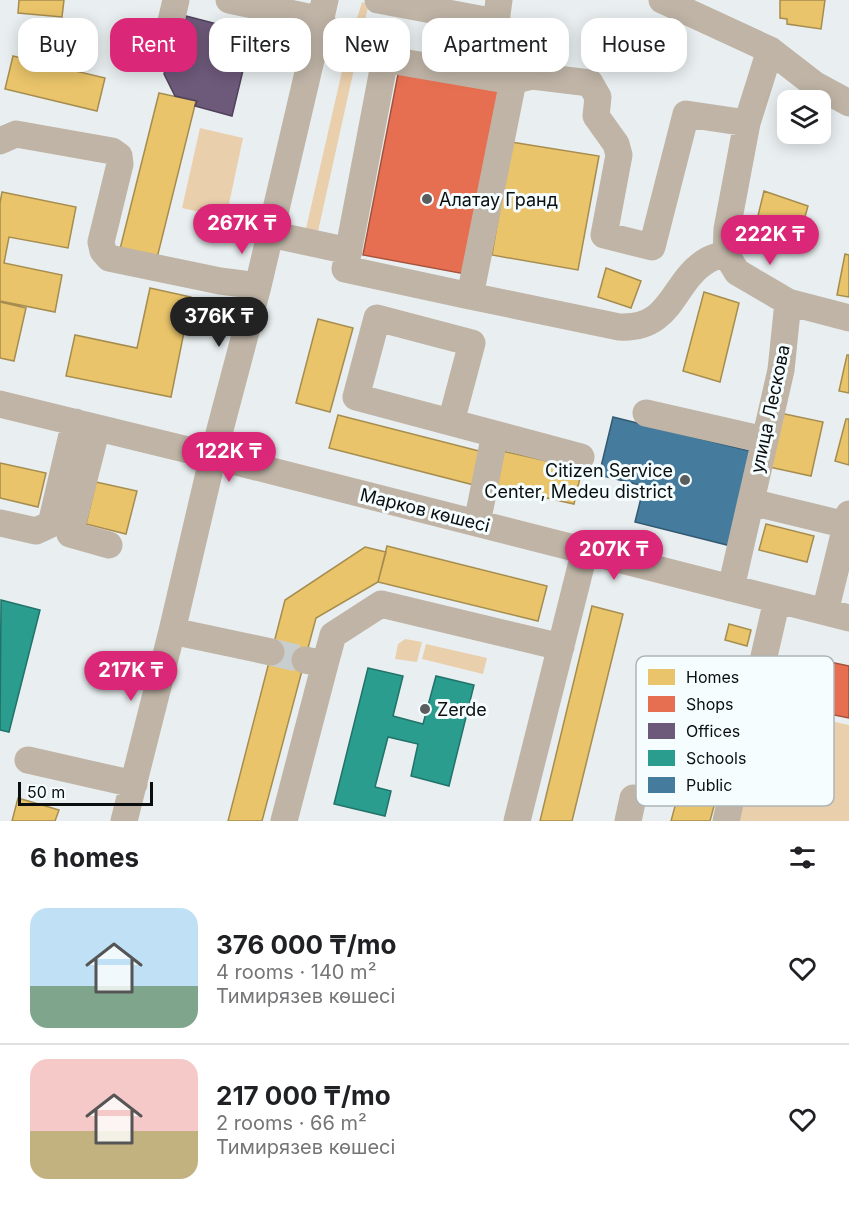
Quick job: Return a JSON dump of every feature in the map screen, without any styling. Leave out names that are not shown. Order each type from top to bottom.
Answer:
[{"type":"street","points":[[172,18],[176,0]]},
{"type":"street","points":[[124,821],[213,456],[327,7],[229,0]]},
{"type":"street","points":[[389,1],[496,22],[499,0]]},
{"type":"street","points":[[662,0],[770,50],[814,84],[849,103]]},
{"type":"street","points":[[316,46],[323,47]]},
{"type":"street","points":[[770,50],[747,123],[727,229],[726,254],[737,272],[788,303],[849,318]]},
{"type":"street","points":[[410,63],[513,81],[532,76],[590,83],[598,97],[596,116],[616,144],[620,155],[604,235],[652,247],[686,114],[747,123]]},
{"type":"street","points":[[383,72],[345,269],[620,327],[636,328],[657,318],[684,284],[708,260],[726,254]]},
{"type":"street","points":[[470,296],[513,81]]},
{"type":"street","points":[[0,141],[16,134],[112,150],[119,156],[120,164],[101,242],[103,252],[109,258],[220,281],[258,286]]},
{"type":"street","points":[[270,234],[349,251]]},
{"type":"street","name":"улица Лескова","points":[[731,588],[781,370],[788,303]]},
{"type":"street","points":[[451,422],[472,343],[377,318],[356,397],[581,458]]},
{"type":"street","name":"Марков көшесі","points":[[0,404],[837,615]]},
{"type":"street","points":[[646,413],[765,440]]},
{"type":"street","points":[[0,522],[36,531],[51,524],[86,425]]},
{"type":"street","points":[[86,425],[70,534],[109,545]]},
{"type":"street","points":[[477,524],[495,434]]},
{"type":"street","points":[[751,502],[848,519],[837,615]]},
{"type":"street","points":[[517,821],[585,550]]},
{"type":"street","points":[[764,656],[777,600]]},
{"type":"street","points":[[284,821],[315,662],[333,635],[381,604],[561,647]]},
{"type":"street","points":[[172,631],[272,652]]},
{"type":"street","points":[[27,760],[134,784]]},
{"type":"street","points":[[726,821],[729,806]]},
{"type":"shaded area","points":[[362,2],[369,4],[365,18],[357,18]]},
{"type":"shaded area","points":[[342,72],[353,72],[317,236],[305,233]]},
{"type":"shaded area","points":[[200,128],[243,138],[226,218],[182,208]]},
{"type":"shaded area","points":[[405,639],[422,642],[417,662],[395,659],[398,644]]},
{"type":"shaded area","points":[[426,644],[487,658],[483,674],[422,659]]},
{"type":"shaded area","points":[[834,722],[849,725],[849,821],[737,821],[740,806],[834,806]]},
{"type":"building: Homes","points":[[19,0],[64,0],[62,17],[18,13]]},
{"type":"building: Homes","points":[[780,0],[825,0],[821,29],[787,24],[787,19],[780,18]]},
{"type":"building: Homes","points":[[13,56],[18,57],[18,72],[80,72],[105,78],[97,111],[5,89]]},
{"type":"building: Homes","points":[[159,93],[196,101],[156,262],[119,253]]},
{"type":"building: Homes","points":[[159,93],[196,101],[156,262],[119,253]]},
{"type":"building: Homes","points":[[511,142],[599,156],[578,270],[492,255]]},
{"type":"building: Homes","points":[[764,191],[808,206],[799,238],[756,224]]},
{"type":"building: Homes","points":[[2,192],[76,207],[68,248],[9,237],[4,263],[62,275],[55,312],[0,301]]},
{"type":"building: Homes","points":[[845,254],[849,255],[849,297],[837,295]]},
{"type":"building: Homes","points":[[606,268],[641,281],[631,308],[598,297]]},
{"type":"building: Homes","points":[[150,288],[191,297],[171,397],[66,376],[75,335],[137,348]]},
{"type":"building: Homes","points":[[704,292],[739,303],[720,382],[683,371]]},
{"type":"building: Homes","points":[[0,302],[26,308],[14,361],[0,358]]},
{"type":"building: Homes","points":[[318,319],[353,328],[330,412],[296,403]]},
{"type":"building: Homes","points":[[847,355],[849,355],[849,393],[839,391]]},
{"type":"building: Homes","points":[[780,413],[823,422],[811,476],[769,467]]},
{"type":"building: Homes","points":[[338,415],[483,452],[474,485],[329,448]]},
{"type":"building: Homes","points":[[846,419],[849,419],[849,465],[835,461]]},
{"type":"building: Homes","points":[[502,451],[582,469],[574,504],[494,486]]},
{"type":"building: Homes","points":[[0,463],[46,473],[38,507],[0,498]]},
{"type":"building: Homes","points":[[96,482],[137,491],[126,534],[86,524]]},
{"type":"building: Homes","points":[[766,524],[814,536],[807,562],[759,550]]},
{"type":"building: Homes","points":[[387,546],[547,586],[538,621],[378,582]]},
{"type":"building: Homes","points":[[365,547],[386,552],[378,582],[316,618],[262,821],[228,821],[285,600]]},
{"type":"building: Homes","points":[[592,606],[623,614],[572,821],[540,821]]},
{"type":"building: Homes","points":[[729,624],[751,630],[747,646],[725,640]]},
{"type":"building: Homes","points":[[18,798],[59,810],[55,821],[12,821]]},
{"type":"building: Homes","points":[[675,806],[714,806],[710,821],[671,821]]},
{"type":"building: Shops","name":"Алатау Гранд","points":[[410,71],[501,88],[465,274],[363,255],[398,72]]},
{"type":"building: Shops","points":[[834,663],[849,666],[849,718],[834,715]]},
{"type":"building: Offices","points":[[197,19],[209,22],[209,72],[243,72],[232,116],[195,106],[197,101],[175,96],[165,72],[197,72]]},
{"type":"building: Offices","points":[[197,19],[209,22],[209,72],[243,72],[232,116],[195,106],[197,101],[175,96],[165,72],[197,72]]},
{"type":"building: Schools","points":[[1,600],[40,610],[9,732],[0,730]]},
{"type":"building: Schools","points":[[368,668],[403,676],[393,716],[423,724],[436,676],[474,685],[449,786],[411,776],[418,744],[388,737],[375,787],[391,791],[385,816],[334,804]]},
{"type":"building: Public","name":"Citizen Service Center, Medeu district","points":[[613,417],[754,452],[731,546],[635,522],[644,486],[599,475]]},
{"type":"tunnel","points":[[271,652],[305,660]]},
{"type":"place","name":"Алатау Гранд","points":[[427,199]]},
{"type":"place","name":"Citizen Service Center, Medeu district","points":[[685,480]]},
{"type":"place","name":"Zerde","points":[[425,709]]}]
